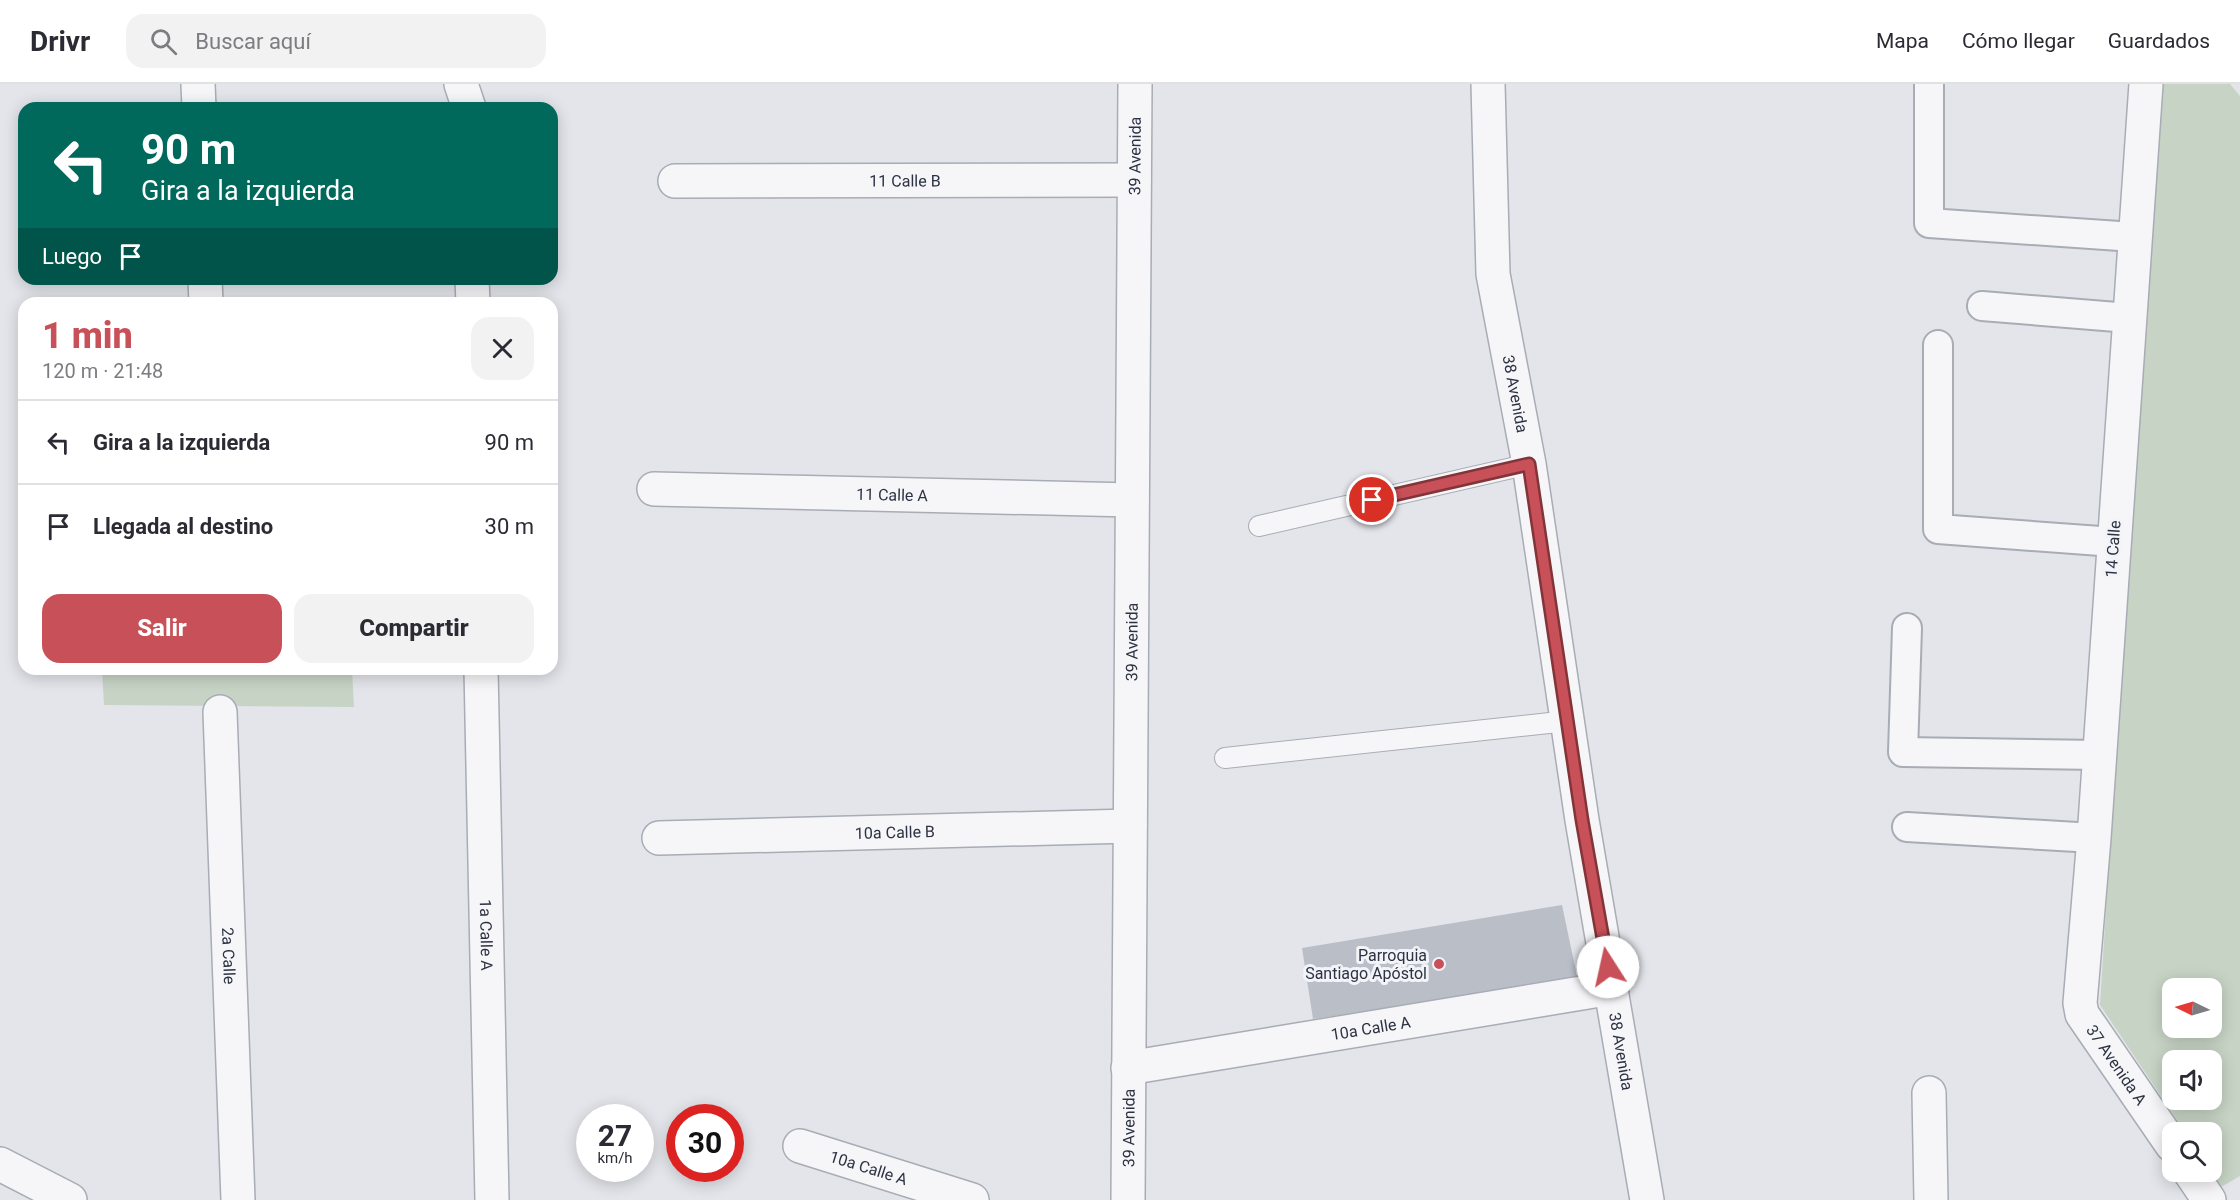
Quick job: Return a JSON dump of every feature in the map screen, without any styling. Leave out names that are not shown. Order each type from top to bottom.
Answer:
[{"type":"street","points":[[198,84],[199,102]]},
{"type":"street","points":[[461,84],[467,102]]},
{"type":"street","name":"39 Avenida","points":[[1128,1200],[1135,84]]},
{"type":"street","name":"38 Avenida","points":[[1488,84],[1493,274],[1529,464],[1568,721],[1647,1200]]},
{"type":"street","points":[[1929,84],[1929,223],[2134,237]]},
{"type":"street","name":"14 Calle","points":[[2082,1014],[2080,1002],[2100,755],[2146,84]]},
{"type":"street","name":"11 Calle B","points":[[675,181],[1134,180]]},
{"type":"street","points":[[1982,306],[2129,318]]},
{"type":"street","points":[[1938,345],[1938,529],[2114,542]]},
{"type":"street","name":"11 Calle A","points":[[654,489],[1132,500]]},
{"type":"street","points":[[1907,628],[1903,752],[2100,755]]},
{"type":"street","name":"1a Calle A","points":[[481,675],[492,1200]]},
{"type":"street","name":"2a Calle","points":[[220,712],[238,1200]]},
{"type":"street","name":"10a Calle B","points":[[659,838],[1130,826]]},
{"type":"street","points":[[1907,827],[2094,838]]},
{"type":"street","name":"10a Calle A","points":[[1128,1068],[1612,988]]},
{"type":"street","name":"37 Avenida A","points":[[2082,1014],[2162,1130]]},
{"type":"street","points":[[1929,1093],[1931,1200]]},
{"type":"street","name":"10a Calle A","points":[[800,1146],[972,1200]]},
{"type":"street","points":[[0,1164],[70,1200]]},
{"type":"street","points":[[2197,1182],[2209,1200]]},
{"type":"lane","points":[[1259,526],[1529,464]]},
{"type":"lane","points":[[1225,759],[1568,721]]},
{"type":"green space","points":[[2158,84],[2230,84],[2240,96],[2240,1176],[2221,1187],[2218,1182],[2222,1182],[2222,1122],[2178,1122],[2170,1110],[2222,1110],[2222,1050],[2162,1050],[2162,1098],[2100,1005]]},
{"type":"green space","points":[[102,675],[352,675],[354,707],[104,705]]},
{"type":"building","name":"Parroquia Santiago Apóstol","points":[[1562,905],[1578,981],[1313,1019],[1302,948]]},
{"type":"place","name":"Parroquia Santiago Apóstol","points":[[1439,964]]},
{"type":"route","points":[[1372,500],[1529,464],[1582,820],[1608,967]]}]
